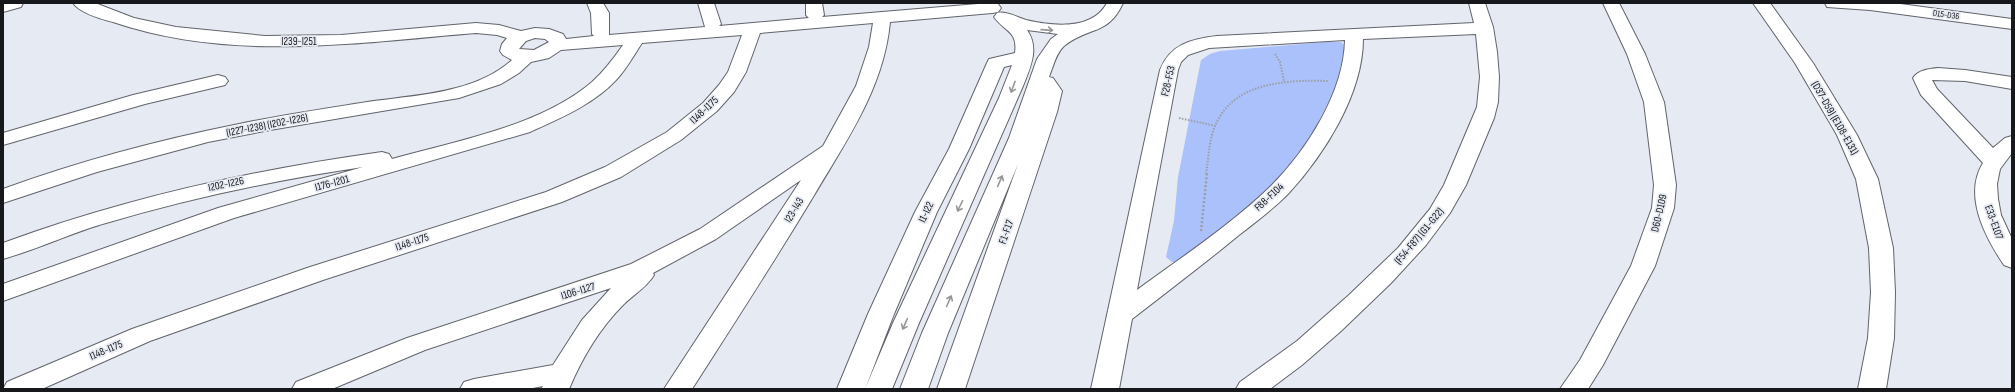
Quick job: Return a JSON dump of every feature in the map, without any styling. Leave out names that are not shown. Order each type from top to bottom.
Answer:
[{"type":"street","points":[[3,7],[15,3]]},
{"type":"street","name":"I239-I251","points":[[81,3],[111,17],[151,29],[225,39],[321,42],[476,28],[499,30],[520,37]]},
{"type":"street","points":[[595,3],[600,13],[600,34]]},
{"type":"street","points":[[706,3],[712,24]]},
{"type":"street","points":[[557,41],[552,35],[540,33],[520,37],[511,44],[510,51],[518,56],[543,54],[557,41],[600,34],[712,24],[814,9],[957,3]]},
{"type":"street","points":[[914,389],[935,333],[1019,138],[1052,48],[1081,28],[1105,18],[1110,14],[1115,3]]},
{"type":"street","name":"(F54-F87) (G1-G22)","points":[[1250,389],[1295,358],[1334,324],[1403,256],[1438,214],[1457,183],[1484,118],[1488,102],[1490,74],[1478,3]]},
{"type":"street","name":"D60-D109","points":[[1574,389],[1590,366],[1643,266],[1663,208],[1666,185],[1654,102],[1636,54],[1611,3]]},
{"type":"street","name":"(D37-D59) (E108-E131)","points":[[1761,3],[1804,63],[1815,84],[1848,135],[1867,179],[1881,248],[1883,292],[1881,338],[1872,389]]},
{"type":"street","name":"D15-D36","points":[[1833,3],[1889,8],[2012,24]]},
{"type":"street","points":[[1906,3],[2012,16]]},
{"type":"street","points":[[1972,3],[2012,8]]},
{"type":"street","points":[[557,41],[637,38],[994,9],[1035,28],[1058,30],[1081,28]]},
{"type":"street","points":[[878,388],[935,259],[977,170],[1010,94],[1022,57],[1024,39],[1018,31],[994,9]]},
{"type":"street","name":"I23-I43","points":[[678,389],[782,229],[830,151],[860,98],[878,48],[882,17]]},
{"type":"street","name":"I148-I175","points":[[17,389],[134,338],[202,313],[315,274],[554,197],[613,172],[674,136],[715,101],[727,88],[737,72],[747,49],[752,28]]},
{"type":"street","name":"F28-F53","points":[[1105,389],[1160,116],[1171,63],[1174,56],[1202,43],[1483,28]]},
{"type":"street","name":"F88-F104","points":[[1120,315],[1199,256],[1249,216],[1279,190],[1296,170],[1326,126],[1348,81],[1355,52],[1354,34]]},
{"type":"street","name":"I176-I201","points":[[3,293],[226,213],[523,128],[589,93],[608,78],[637,38]]},
{"type":"street","name":"(I227-I238) (I202-I226)","points":[[3,196],[94,166],[238,130],[412,101],[466,90],[506,74],[517,67],[527,56]]},
{"type":"street","name":"I1-I22","points":[[850,389],[926,212],[959,149],[996,63],[1022,57]]},
{"type":"street","points":[[1994,162],[1928,91],[1922,78],[1928,74],[1941,74],[2012,83]]},
{"type":"street","name":"F1-F17","points":[[951,389],[1052,91],[1046,82],[1039,80]]},
{"type":"street","points":[[3,139],[140,99],[218,82]]},
{"type":"street","name":"E33-E107","points":[[2012,142],[1999,153],[1994,162],[1987,181],[1986,204],[1995,230],[2012,260]]},
{"type":"street","name":"I202-I226","points":[[3,251],[96,218],[205,188],[320,166],[456,148]]},
{"type":"street","name":"I106-I127","points":[[306,389],[416,344],[639,270],[666,257],[734,217],[830,151]]},
{"type":"street","points":[[474,389],[559,381],[580,342],[613,299],[666,257]]},
{"type":"path","points":[[1267,39],[1280,62],[1284,81]]},
{"type":"path","points":[[1199,256],[1212,143],[1217,120],[1236,98],[1256,89],[1284,81],[1348,81]]},
{"type":"path","points":[[1160,116],[1204,122],[1216,126]]},
{"type":"shaded area","points":[[1341,42],[1345,46],[1336,88],[1312,134],[1284,174],[1231,226],[1182,263],[1172,262],[1166,257],[1174,221],[1178,177],[1201,60],[1210,54],[1220,51]]}]
